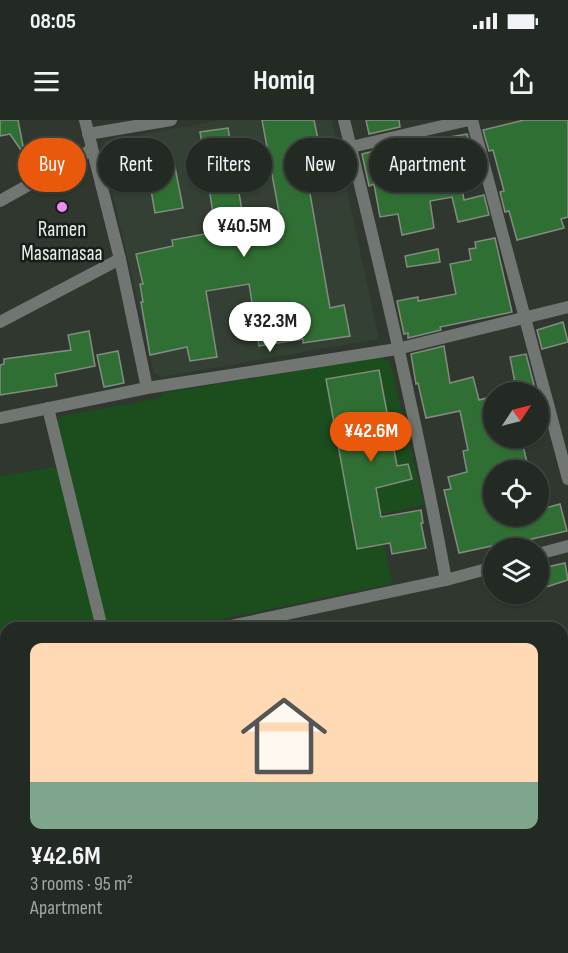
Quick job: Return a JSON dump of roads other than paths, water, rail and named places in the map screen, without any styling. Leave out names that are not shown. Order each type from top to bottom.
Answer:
[{"type":"street","points":[[85,120],[120,259],[147,388]]},
{"type":"street","points":[[88,134],[171,120]]},
{"type":"street","points":[[344,120],[349,138]]},
{"type":"street","points":[[357,146],[471,120],[568,479]]},
{"type":"street","points":[[0,201],[91,150]]},
{"type":"street","points":[[357,173],[398,349],[436,523],[446,580]]},
{"type":"street","points":[[0,322],[120,259]]},
{"type":"street","points":[[0,418],[147,388],[398,349],[568,307]]},
{"type":"street","points":[[48,408],[101,622]]},
{"type":"street","points":[[549,551],[568,546]]},
{"type":"street","points":[[249,622],[483,570]]},
{"type":"place","name":"Ramen Masamasaa","points":[[62,207]]}]
